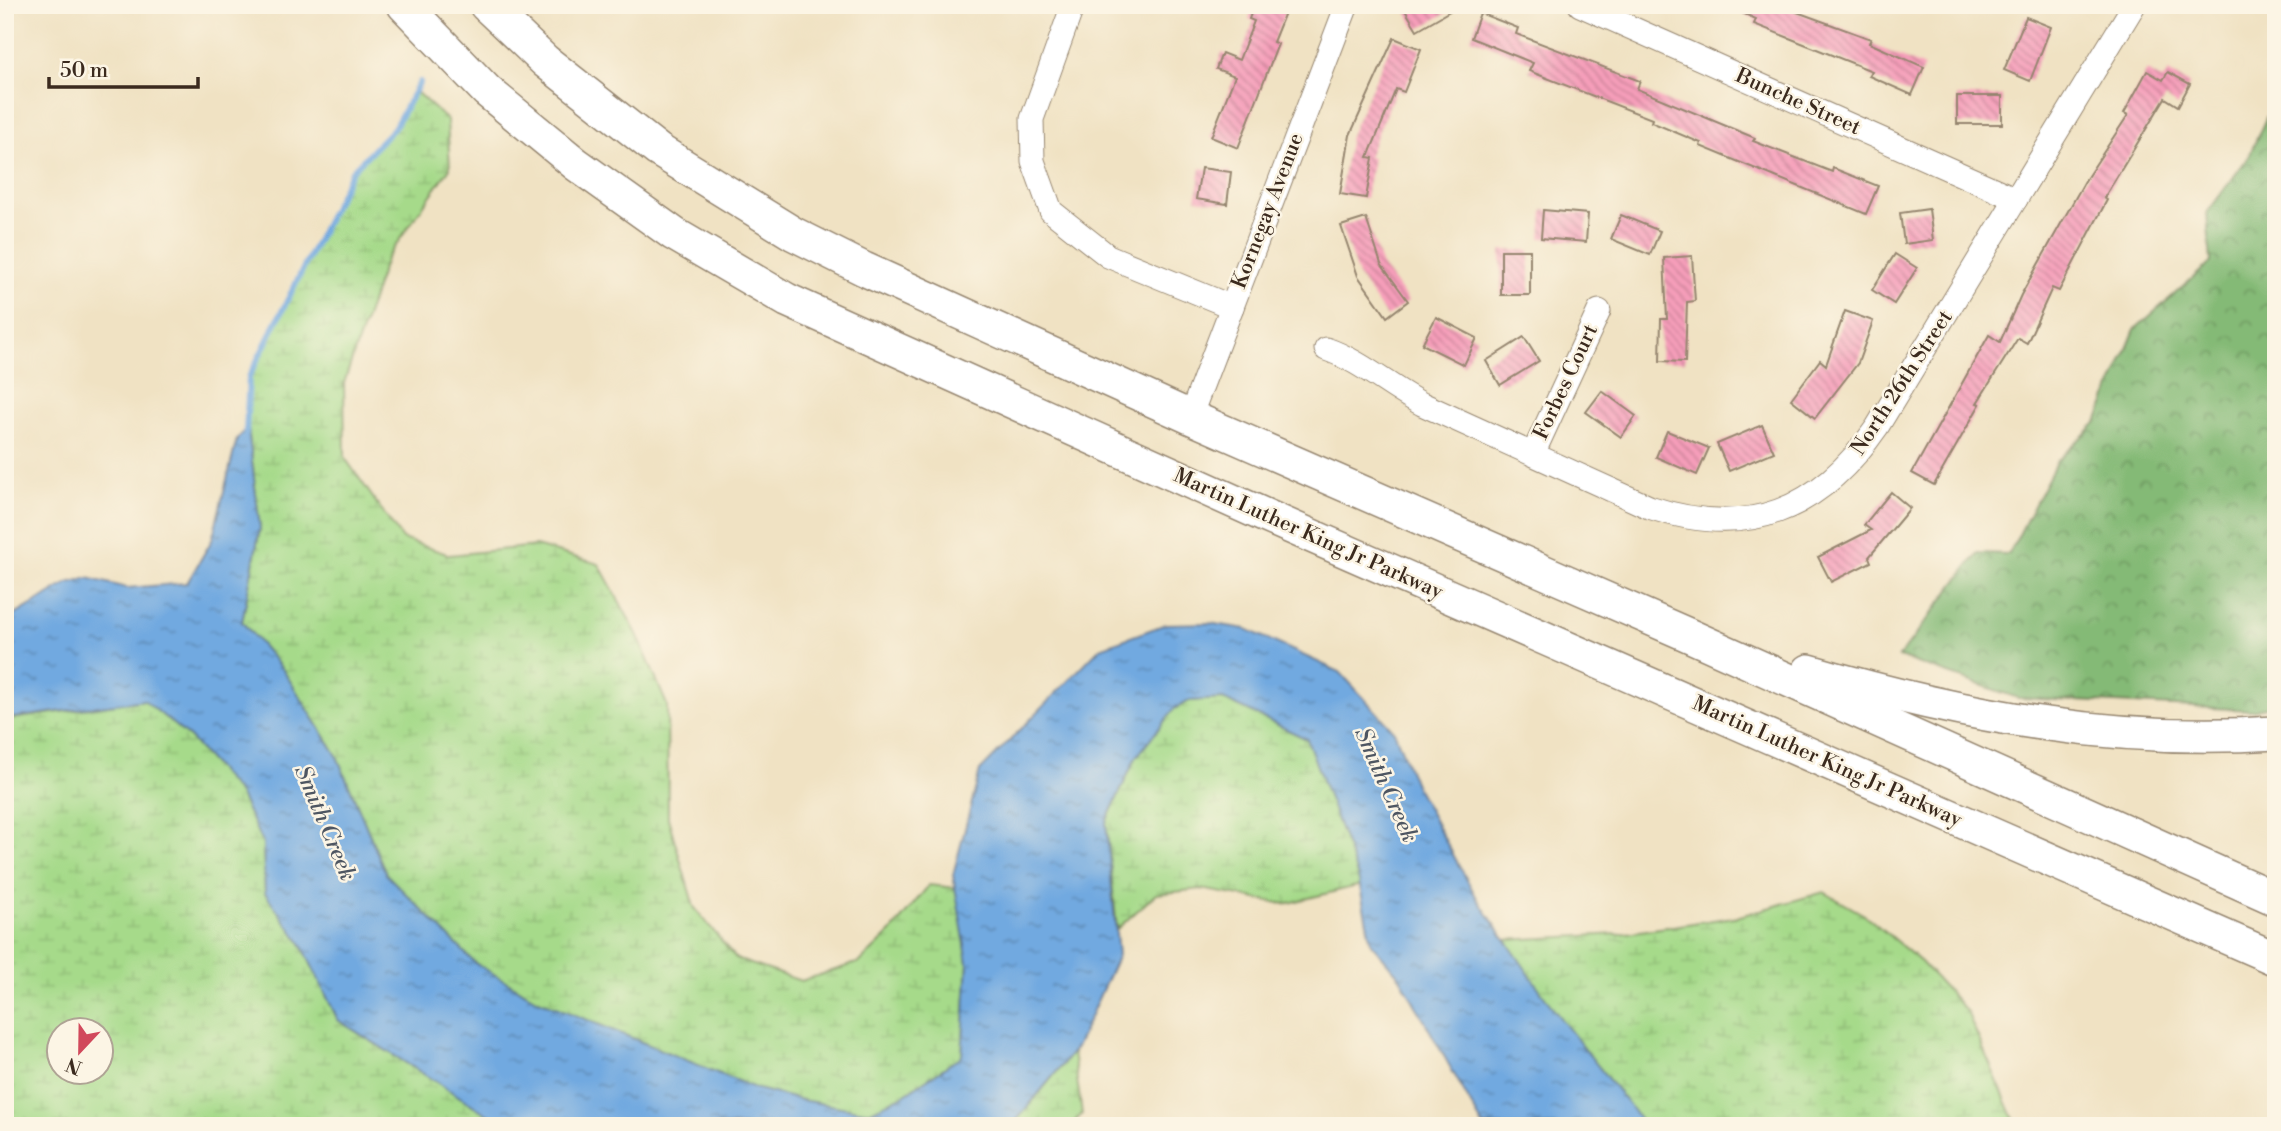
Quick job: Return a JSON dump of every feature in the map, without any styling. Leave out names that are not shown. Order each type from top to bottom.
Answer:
[{"type":"highway","name":"Martin Luther King Jr Parkway","points":[[404,5],[487,91],[576,164],[674,234],[787,300],[1204,488],[2276,959]]},
{"type":"highway","points":[[486,5],[595,103],[723,193],[864,269],[1189,417],[1686,635],[2276,900]]},
{"type":"highway","points":[[1686,635],[1898,698],[2036,724],[2175,735],[2276,733]]},
{"type":"street","points":[[1073,5],[1032,119],[1033,161],[1051,211],[1108,256],[1232,307]]},
{"type":"street","name":"Kornegay Avenue","points":[[1189,417],[1347,5]]},
{"type":"street","name":"Bunche Street","points":[[1580,5],[2017,200]]},
{"type":"street","name":"North 26th Street","points":[[1533,454],[1679,517],[1705,521],[1766,515],[1797,505],[1843,472],[1861,451],[2134,5]]},
{"type":"street","name":"Forbes Court","points":[[1533,454],[1599,311]]},
{"type":"street","points":[[1326,349],[1356,362],[1394,390],[1533,454]]},
{"type":"green space","points":[[415,91],[447,120],[450,168],[386,259],[344,383],[345,458],[402,539],[450,555],[536,546],[599,564],[637,634],[667,705],[668,818],[694,907],[736,959],[801,981],[860,962],[891,932],[929,885],[956,888],[968,963],[962,1056],[902,1096],[869,1112],[757,1089],[536,999],[475,963],[386,874],[336,754],[283,670],[242,622],[260,528],[248,428],[249,377],[352,171],[394,128]]},
{"type":"green space","points":[[2276,96],[2276,705],[2251,710],[2018,698],[1899,657],[1978,553],[2009,554],[2057,461],[2097,422],[2135,329],[2211,262],[2207,213],[2249,156]]},
{"type":"green space","points":[[1223,699],[1307,739],[1361,885],[1285,904],[1201,889],[1156,894],[1117,929],[1106,822],[1135,759],[1174,709],[1189,701]]},
{"type":"green space","points":[[144,700],[190,738],[240,795],[263,844],[265,893],[301,943],[338,1020],[506,1126],[5,1126],[5,720]]},
{"type":"green space","points":[[1824,892],[1866,916],[1921,962],[1967,1012],[2017,1126],[1645,1126],[1554,1010],[1504,940],[1620,934],[1740,916]]},
{"type":"green space","points":[[1073,1052],[1082,1114],[1071,1126],[1012,1126]]},
{"type":"water","name":"Smith Creek","points":[[248,428],[260,528],[242,622],[283,670],[336,754],[386,874],[475,963],[536,999],[757,1089],[869,1112],[902,1096],[962,1056],[968,963],[953,875],[980,771],[1100,648],[1166,624],[1209,623],[1246,629],[1340,672],[1394,731],[1416,787],[1478,900],[1554,1010],[1645,1126],[1483,1126],[1400,977],[1371,943],[1358,877],[1307,739],[1223,699],[1189,701],[1174,709],[1135,759],[1106,822],[1118,955],[1076,1048],[1012,1126],[506,1126],[338,1020],[301,943],[265,893],[263,844],[240,795],[190,738],[144,700],[5,719],[5,621],[68,583],[88,578],[127,588],[187,583],[212,540],[237,439]]},
{"type":"building","points":[[1254,5],[1288,5],[1273,42],[1278,44],[1238,148],[1211,137],[1235,76],[1216,69],[1222,53],[1239,60],[1254,21],[1249,19]]},
{"type":"building","points":[[1402,5],[1460,5],[1417,30]]},
{"type":"building","points":[[1724,5],[1778,5],[1871,39],[1869,43],[1924,67],[1912,95],[1869,76],[1872,71],[1754,24],[1756,19]]},
{"type":"building","points":[[1480,13],[1518,28],[1516,34],[1640,81],[1637,89],[1755,138],[1753,141],[1832,172],[1833,168],[1878,186],[1866,214],[1700,146],[1701,143],[1651,122],[1652,119],[1529,71],[1533,63],[1471,38]]},
{"type":"building","points":[[2026,17],[2051,27],[2030,81],[2004,70]]},
{"type":"building","points":[[1394,38],[1421,49],[1404,92],[1396,89],[1368,157],[1373,158],[1366,198],[1340,194],[1350,135]]},
{"type":"building","points":[[2147,71],[2163,80],[2168,72],[2190,84],[2178,106],[2165,98],[2104,198],[2107,200],[2059,291],[2052,288],[2027,343],[2018,338],[1977,403],[1980,404],[1934,485],[1912,473],[1989,335],[2000,342],[2021,295],[2086,179],[2128,115],[2124,113]]},
{"type":"building","points":[[1957,96],[2002,96],[2002,124],[1957,124]]},
{"type":"building","points":[[1201,168],[1231,172],[1227,204],[1196,199]]},
{"type":"building","points":[[1929,209],[1933,240],[1904,244],[1900,213]]},
{"type":"building","points":[[1543,210],[1588,214],[1586,242],[1541,238]]},
{"type":"building","points":[[1621,215],[1660,231],[1650,255],[1611,239]]},
{"type":"building","points":[[1366,218],[1381,264],[1408,301],[1387,317],[1358,276],[1341,226]]},
{"type":"building","points":[[1501,250],[1530,250],[1530,295],[1501,295]]},
{"type":"building","points":[[1895,254],[1917,268],[1894,304],[1872,290]]},
{"type":"building","points":[[1692,256],[1695,301],[1687,302],[1685,362],[1660,361],[1661,319],[1667,319],[1664,258]]},
{"type":"building","points":[[1845,311],[1873,321],[1858,363],[1815,418],[1791,399],[1820,360],[1826,365]]},
{"type":"building","points":[[1436,317],[1477,338],[1464,365],[1422,344]]},
{"type":"building","points":[[1524,337],[1539,361],[1500,385],[1486,361]]},
{"type":"building","points":[[1602,391],[1636,416],[1621,437],[1586,412]]},
{"type":"building","points":[[1762,425],[1774,452],[1729,471],[1717,444]]},
{"type":"building","points":[[1667,431],[1709,448],[1697,475],[1656,457]]},
{"type":"building","points":[[1891,492],[1910,508],[1869,557],[1871,562],[1831,582],[1818,557],[1871,530],[1864,525]]},
{"type":"waterway","points":[[246,433],[249,377],[352,171],[394,128],[420,82]]}]
